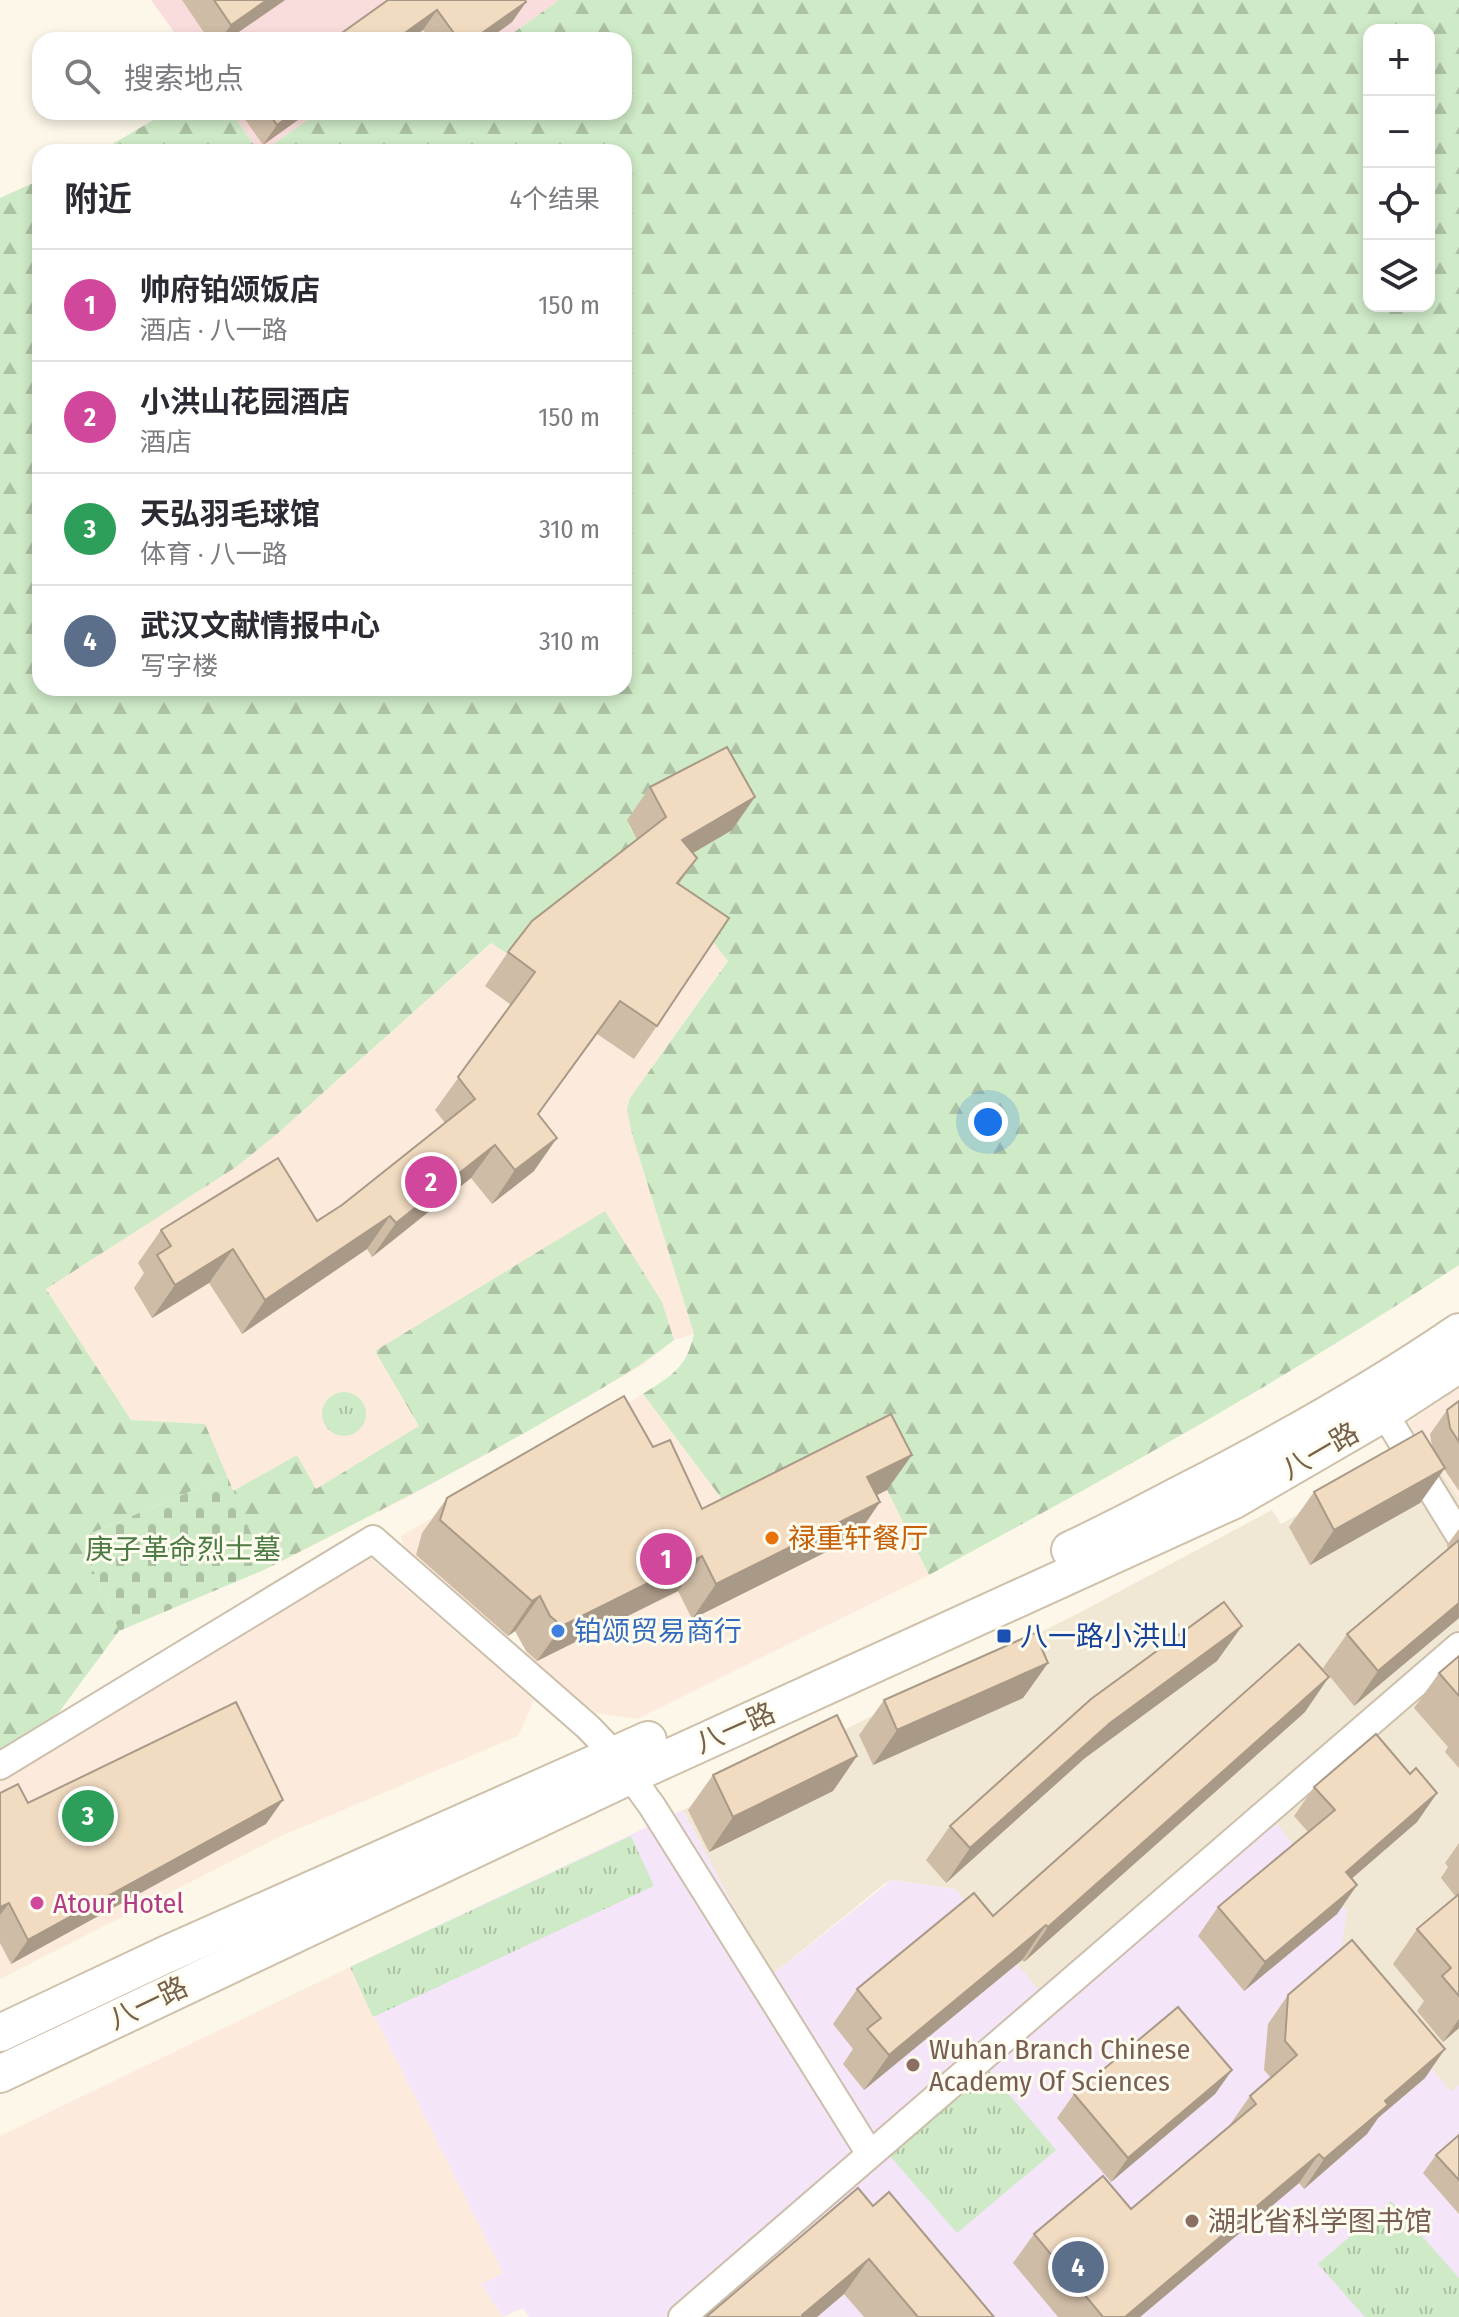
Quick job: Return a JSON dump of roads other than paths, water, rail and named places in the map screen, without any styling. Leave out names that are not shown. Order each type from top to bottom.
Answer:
[{"type":"main road","name":"八一路","points":[[0,2074],[623,1765],[1096,1537],[1290,1436],[1459,1332]]},
{"type":"main road","name":"八一路","points":[[0,2033],[165,1955],[623,1765],[1183,1525],[1234,1500],[1384,1413],[1459,1364]]},
{"type":"street","points":[[1384,1413],[1459,1535]]},
{"type":"street","points":[[0,1766],[373,1539],[588,1727],[623,1765],[870,2154]]},
{"type":"street","points":[[682,2317],[1459,1646]]},
{"type":"place","name":"小洪山花园酒店","points":[[431,1182]]},
{"type":"place","name":"禄重轩餐厅","points":[[772,1538]]},
{"type":"place","name":"帅府铂颂饭店","points":[[666,1559]]},
{"type":"place","name":"铂颂贸易商行","points":[[558,1631]]},
{"type":"place","name":"八一路小洪山","points":[[1004,1636]]},
{"type":"place","name":"天弘羽毛球馆","points":[[88,1816]]},
{"type":"place","name":"Atour Hotel","points":[[37,1903]]},
{"type":"place","name":"Wuhan Branch Chinese Academy Of Sciences","points":[[913,2065]]},
{"type":"place","name":"湖北省科学图书馆","points":[[1192,2221]]},
{"type":"place","name":"武汉文献情报中心","points":[[1078,2267]]},
{"type":"park label","name":"庚子革命烈士墓","points":[[183,1549]]}]
